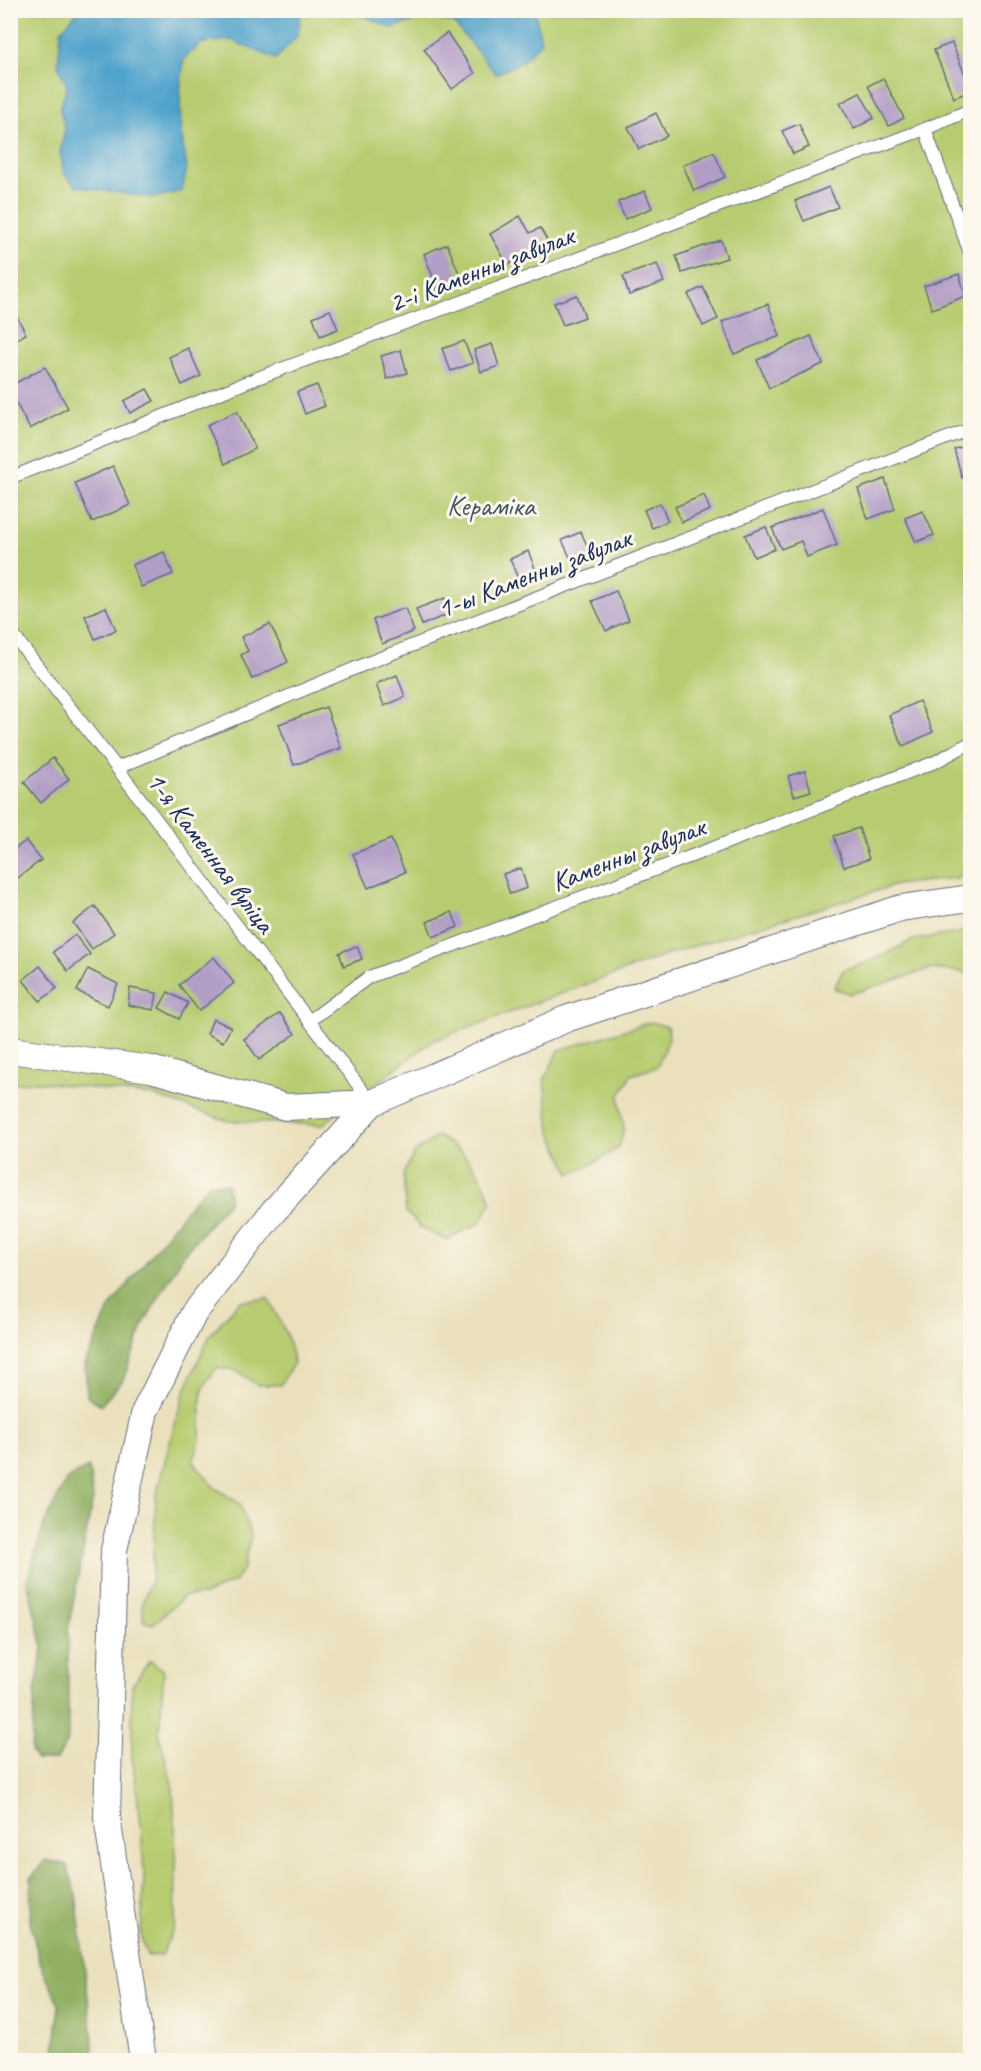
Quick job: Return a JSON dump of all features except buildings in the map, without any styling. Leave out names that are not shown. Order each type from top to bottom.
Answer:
[{"type":"street","points":[[10,1050],[151,1069],[286,1107],[372,1103],[566,1019],[901,908],[970,898]]},
{"type":"street","points":[[143,2061],[107,1817],[114,1550],[145,1411],[194,1313],[272,1213],[372,1103]]},
{"type":"lane","name":"2-і Каменны завулак","points":[[10,478],[247,382],[970,111]]},
{"type":"lane","points":[[925,129],[970,253]]},
{"type":"lane","name":"1-ы Каменны завулак","points":[[117,768],[370,662],[970,429]]},
{"type":"lane","name":"1-я Каменная вуліца","points":[[10,632],[117,768],[372,1103]]},
{"type":"lane","name":"Каменны завулак","points":[[309,1021],[369,977],[924,767],[970,743]]},
{"type":"green space","name":"Кераміка","points":[[10,11],[970,11],[970,876],[896,885],[678,951],[432,1041],[322,1125],[228,1121],[155,1096],[42,1082],[11,1083]]},
{"type":"green space","points":[[970,931],[970,973],[930,969],[850,994],[834,988],[843,970],[876,959],[913,940]]},
{"type":"green space","points":[[651,1022],[668,1027],[669,1039],[657,1067],[631,1075],[619,1097],[624,1128],[619,1148],[570,1174],[550,1130],[544,1080],[559,1050]]},
{"type":"green space","points":[[437,1136],[457,1149],[471,1163],[492,1201],[480,1223],[446,1240],[421,1228],[406,1212],[403,1175],[414,1153]]},
{"type":"green space","points":[[210,1183],[228,1184],[229,1201],[184,1254],[145,1321],[123,1380],[101,1405],[87,1396],[85,1364],[110,1307]]},
{"type":"green space","points":[[268,1298],[286,1333],[294,1363],[280,1385],[257,1385],[235,1370],[217,1368],[209,1378],[202,1394],[200,1438],[193,1461],[215,1488],[240,1504],[251,1535],[243,1569],[235,1581],[205,1595],[185,1596],[153,1624],[143,1621],[142,1603],[152,1578],[156,1496],[185,1390],[210,1335],[240,1301]]},
{"type":"green space","points":[[89,1467],[93,1498],[68,1630],[68,1739],[57,1760],[36,1760],[31,1752],[35,1692],[43,1648],[27,1580],[44,1524],[67,1479]]},
{"type":"green space","points":[[150,1660],[164,1671],[159,1735],[173,1788],[176,1858],[175,1925],[162,1955],[147,1956],[141,1935],[144,1876],[141,1825],[132,1756],[132,1686]]},
{"type":"green space","points":[[45,1860],[67,1865],[76,1894],[93,2040],[93,2060],[54,2060],[59,2005],[39,1960],[30,1921],[31,1878]]},
{"type":"water","points":[[78,11],[301,11],[298,35],[276,59],[231,40],[202,43],[184,59],[180,93],[181,132],[187,168],[182,191],[154,198],[76,186],[64,174],[60,152],[65,130],[60,109],[67,86],[58,65],[61,31]]},
{"type":"water","points":[[352,11],[535,11],[541,42],[522,62],[496,74],[454,23],[428,17],[392,28]]}]
